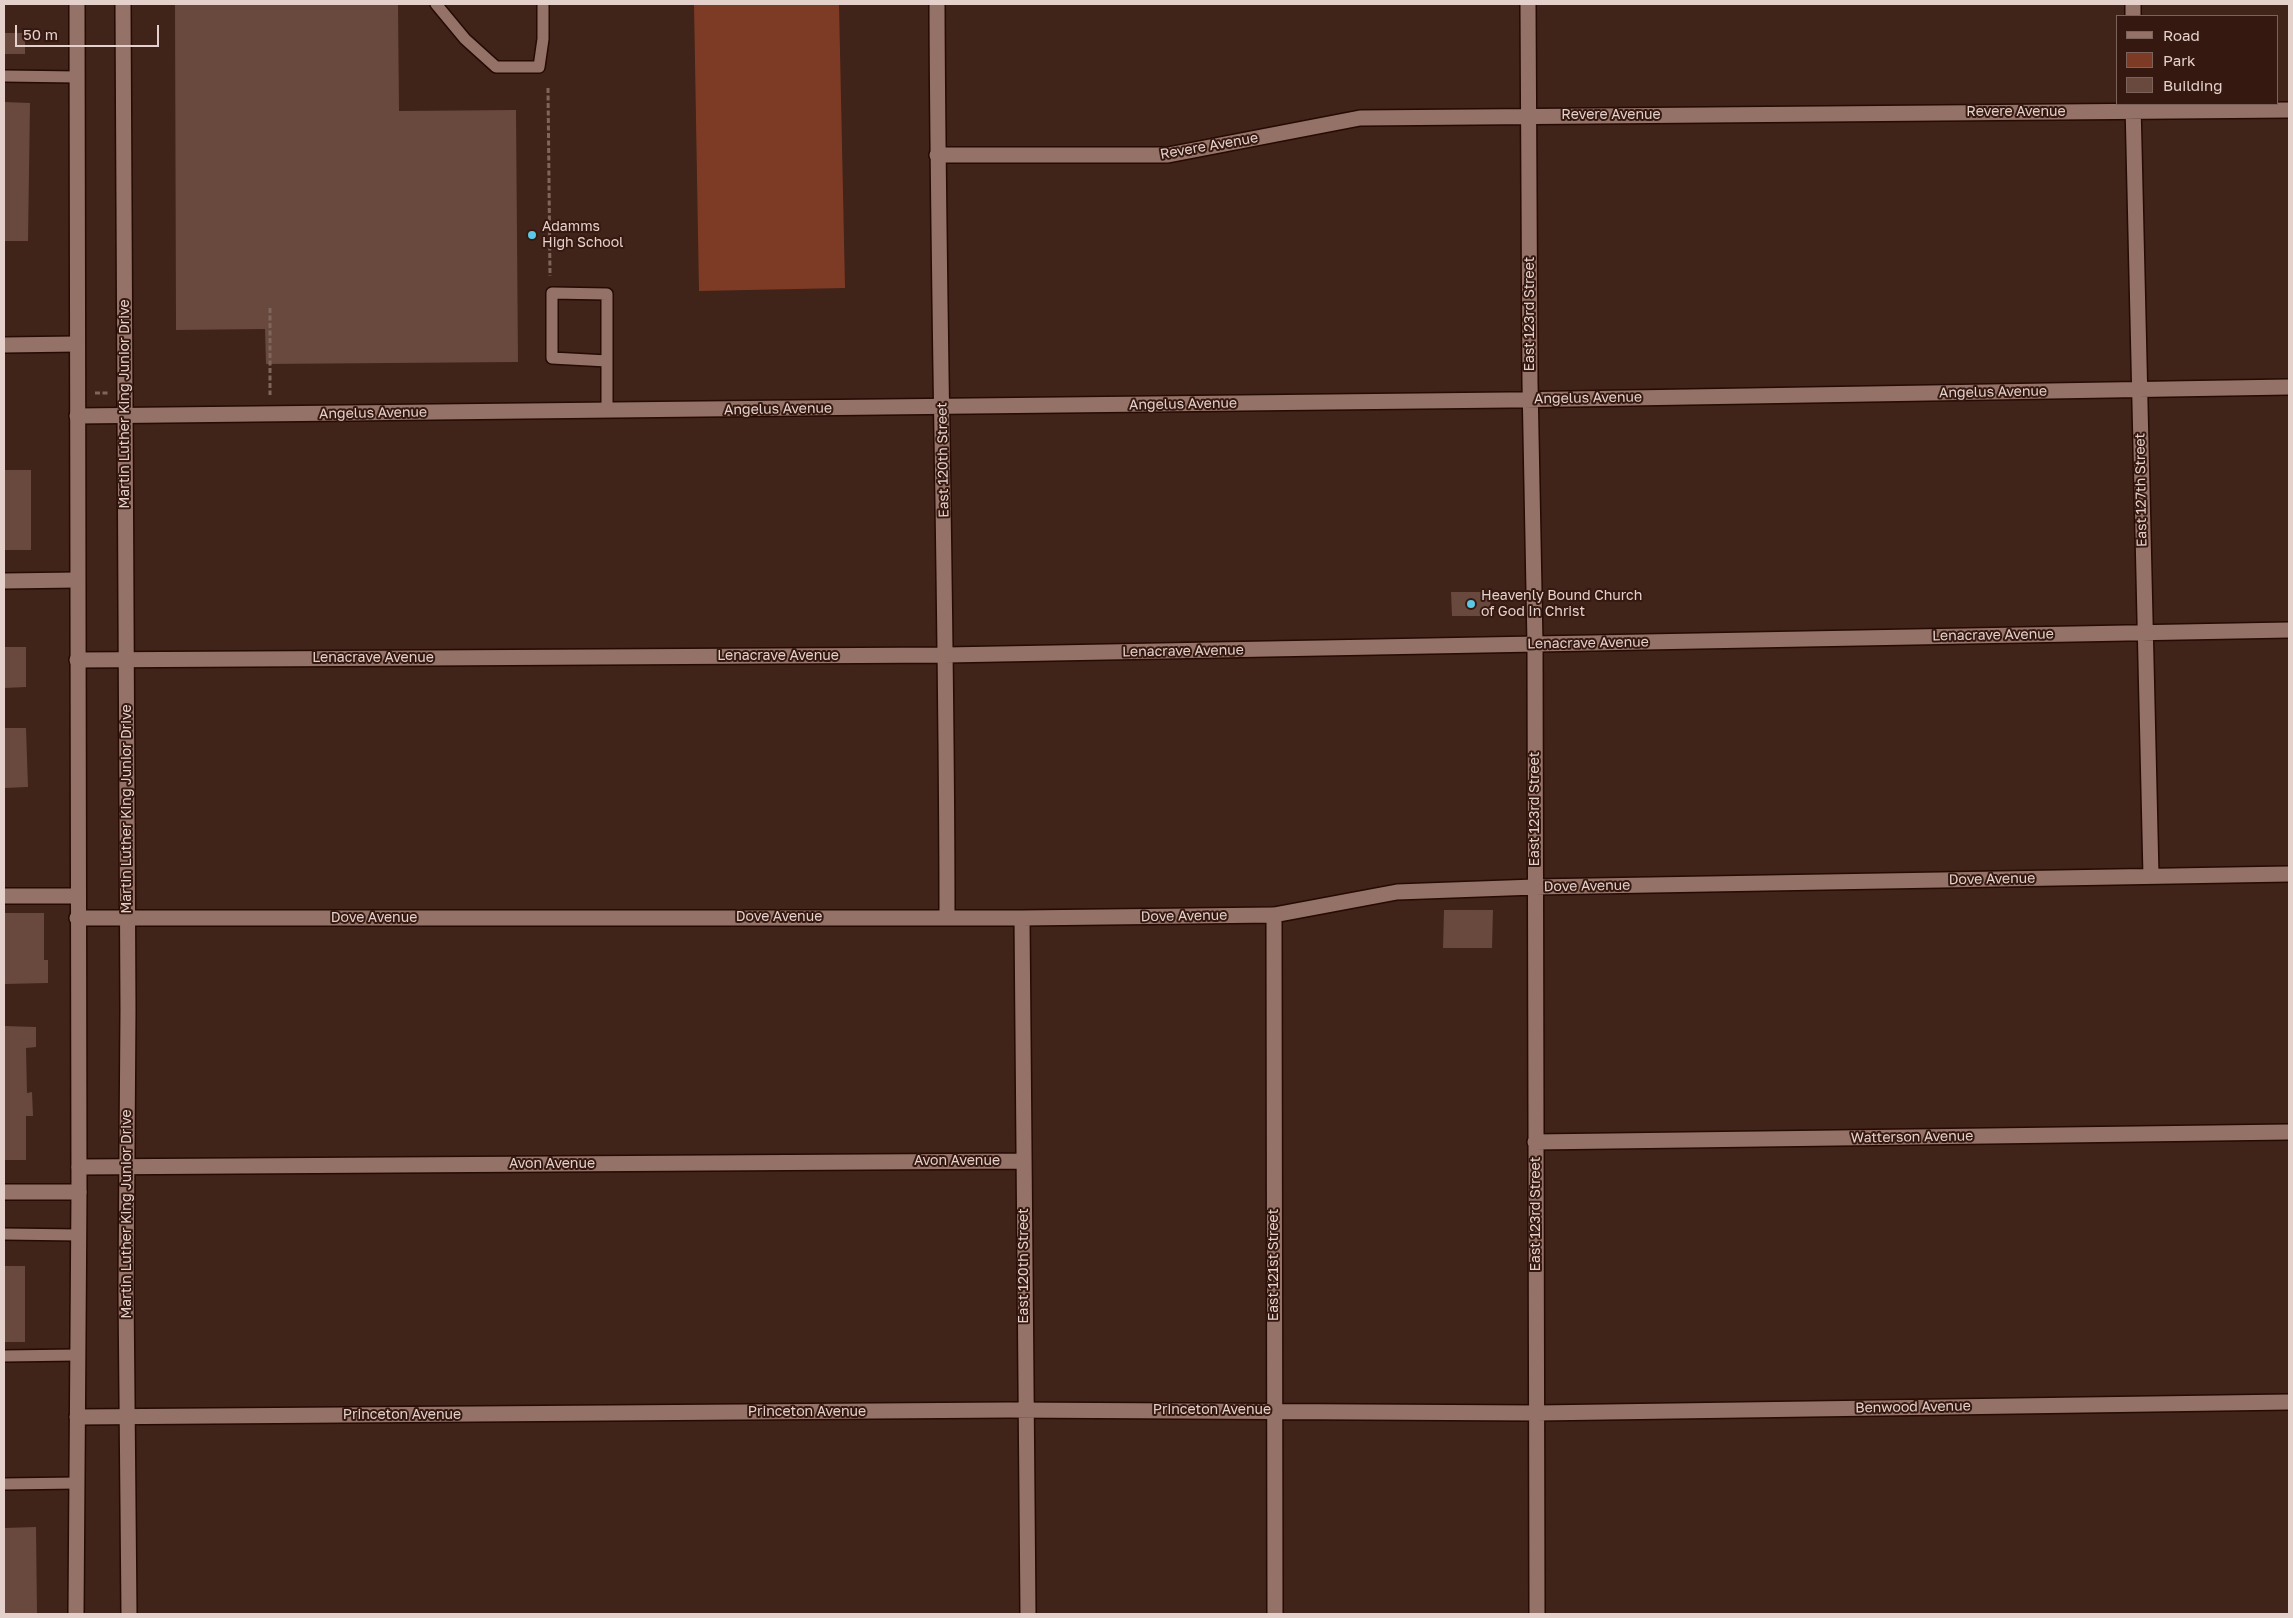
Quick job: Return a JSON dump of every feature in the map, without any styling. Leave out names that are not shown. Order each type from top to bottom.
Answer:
[{"type":"street","points":[[76,1614],[79,1235],[77,4]]},
{"type":"street","name":"Martin Luther King Junior Drive","points":[[123,4],[129,1614]]},
{"type":"street","name":"East 120th Street","points":[[937,4],[937,156],[946,655],[947,916]]},
{"type":"street","name":"East 123rd Street","points":[[1528,4],[1530,399],[1535,644],[1535,1142],[1538,1614]]},
{"type":"street","name":"Revere Avenue","points":[[937,156],[1168,156],[1360,118],[2133,108],[2289,110]]},
{"type":"street","name":"East 127th Street","points":[[2133,108],[2151,876]]},
{"type":"street","points":[[4,345],[77,344]]},
{"type":"street","name":"Angelus Avenue","points":[[77,416],[942,407],[2289,387]]},
{"type":"street","points":[[4,581],[77,580]]},
{"type":"street","name":"Lenacrave Avenue","points":[[77,660],[946,655],[2289,630]]},
{"type":"street","name":"Dove Avenue","points":[[77,918],[947,916],[1022,918],[1274,915],[1397,892],[1535,887],[2289,874]]},
{"type":"street","points":[[4,896],[77,896]]},
{"type":"street","name":"East 121st Street","points":[[1274,915],[1275,1614]]},
{"type":"street","name":"East 120th Street","points":[[1022,918],[1024,1410],[1028,1614]]},
{"type":"street","name":"Watterson Avenue","points":[[1535,1142],[2289,1132]]},
{"type":"street","name":"Avon Avenue","points":[[79,1168],[1024,1161]]},
{"type":"street","points":[[4,1192],[79,1192]]},
{"type":"street","name":"Benwood Avenue","points":[[1538,1413],[2289,1402]]},
{"type":"street","name":"Princeton Avenue","points":[[77,1417],[1024,1410],[1538,1413]]},
{"type":"lane","points":[[436,4],[465,39],[496,67],[539,67],[543,39],[543,4]]},
{"type":"lane","points":[[4,76],[77,77]]},
{"type":"lane","points":[[607,361],[552,358],[552,293],[607,294],[607,361],[607,410]]},
{"type":"lane","points":[[4,1234],[79,1235]]},
{"type":"lane","points":[[4,1356],[78,1356]]},
{"type":"lane","points":[[4,1484],[77,1483]]},
{"type":"path","points":[[548,88],[550,276]]},
{"type":"path","points":[[270,308],[270,395]]},
{"type":"path","points":[[86,393],[113,393]]},
{"type":"green space","points":[[694,4],[839,4],[845,288],[699,291]]},
{"type":"building","points":[[175,4],[398,4],[399,111],[516,110],[518,362],[266,364],[265,329],[176,330]]},
{"type":"building","points":[[4,33],[25,33],[25,54],[4,54]]},
{"type":"building","points":[[4,102],[30,103],[28,241],[4,241]]},
{"type":"building","points":[[4,470],[31,470],[31,550],[4,550]]},
{"type":"building","name":"Heavenly Bound Church of God In Christ","points":[[1451,592],[1490,592],[1491,616],[1452,616]]},
{"type":"building","points":[[4,647],[26,647],[26,687],[4,688]]},
{"type":"building","points":[[4,728],[26,728],[28,787],[4,788]]},
{"type":"building","points":[[1444,910],[1493,910],[1492,948],[1443,948]]},
{"type":"building","points":[[4,913],[44,913],[44,960],[48,960],[48,983],[4,984]]},
{"type":"building","points":[[4,1026],[36,1027],[36,1047],[26,1048],[27,1093],[32,1092],[33,1116],[26,1116],[26,1160],[4,1160]]},
{"type":"building","points":[[4,1266],[25,1266],[25,1342],[4,1342]]},
{"type":"building","points":[[36,1527],[37,1614],[4,1614],[4,1528]]},
{"type":"place","name":"Adamms High School","points":[[532,235]]},
{"type":"place","name":"Heavenly Bound Church of God In Christ","points":[[1471,604]]}]
